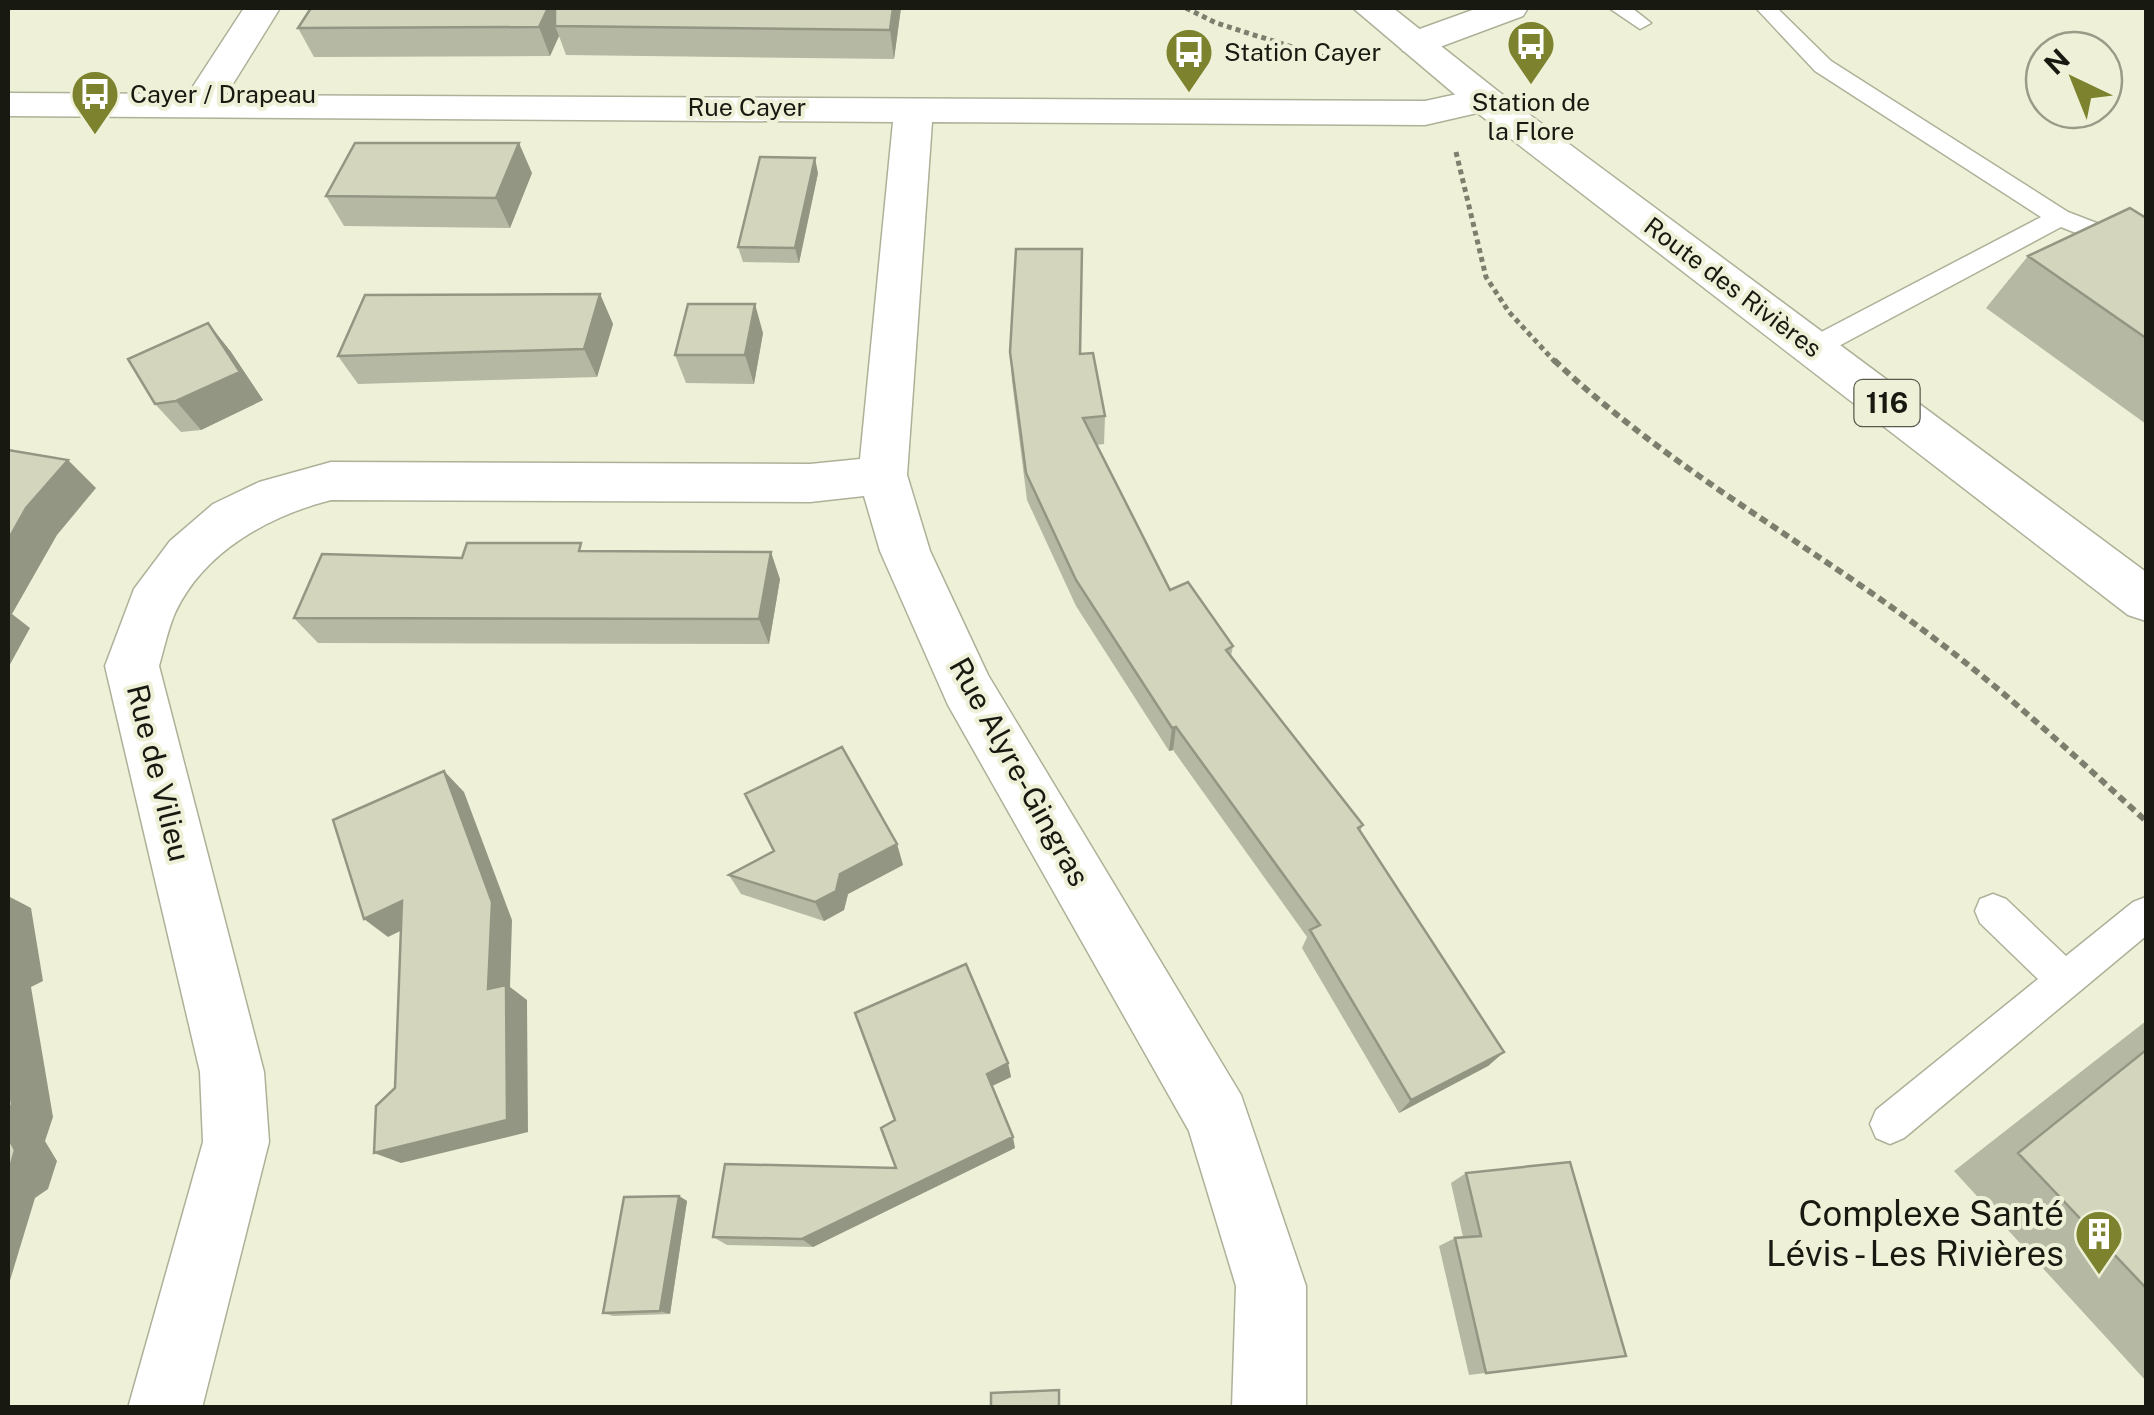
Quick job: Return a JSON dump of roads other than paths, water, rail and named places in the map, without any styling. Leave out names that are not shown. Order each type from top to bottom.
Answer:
[{"type":"street","points":[[200,106],[262,8]]},
{"type":"street","name":"Route des Rivières","points":[[1370,8],[1485,100],[2146,600]]},
{"type":"street","points":[[1416,43],[1510,8]]},
{"type":"street","name":"Rue Cayer","points":[[8,105],[1425,114],[1485,100]]},
{"type":"street","name":"Rue Alyre-Gingras","points":[[914,108],[883,475],[905,551],[967,689],[1218,1118],[1270,1286],[1269,1408]]},
{"type":"street","name":"Rue de Vilieu","points":[[165,1408],[236,1142],[232,1072],[132,666],[152,604],[188,555],[231,518],[276,495],[331,481],[810,483],[883,475]]},
{"type":"lane","points":[[1619,8],[1640,22]]},
{"type":"lane","points":[[1766,8],[1823,66],[2059,218],[2126,240],[2146,254]]},
{"type":"lane","points":[[1813,348],[2059,218]]},
{"type":"lane","points":[[1993,911],[2064,978]]},
{"type":"lane","points":[[1890,1124],[2146,914]]},
{"type":"place","name":"Station de la Flore","points":[[1531,86]]},
{"type":"place","name":"Station Cayer","points":[[1189,94]]},
{"type":"place","name":"Cayer / Drapeau","points":[[95,136]]},
{"type":"place","name":"Complexe Santé Lévis - Les Rivières","points":[[2099,1276]]}]
